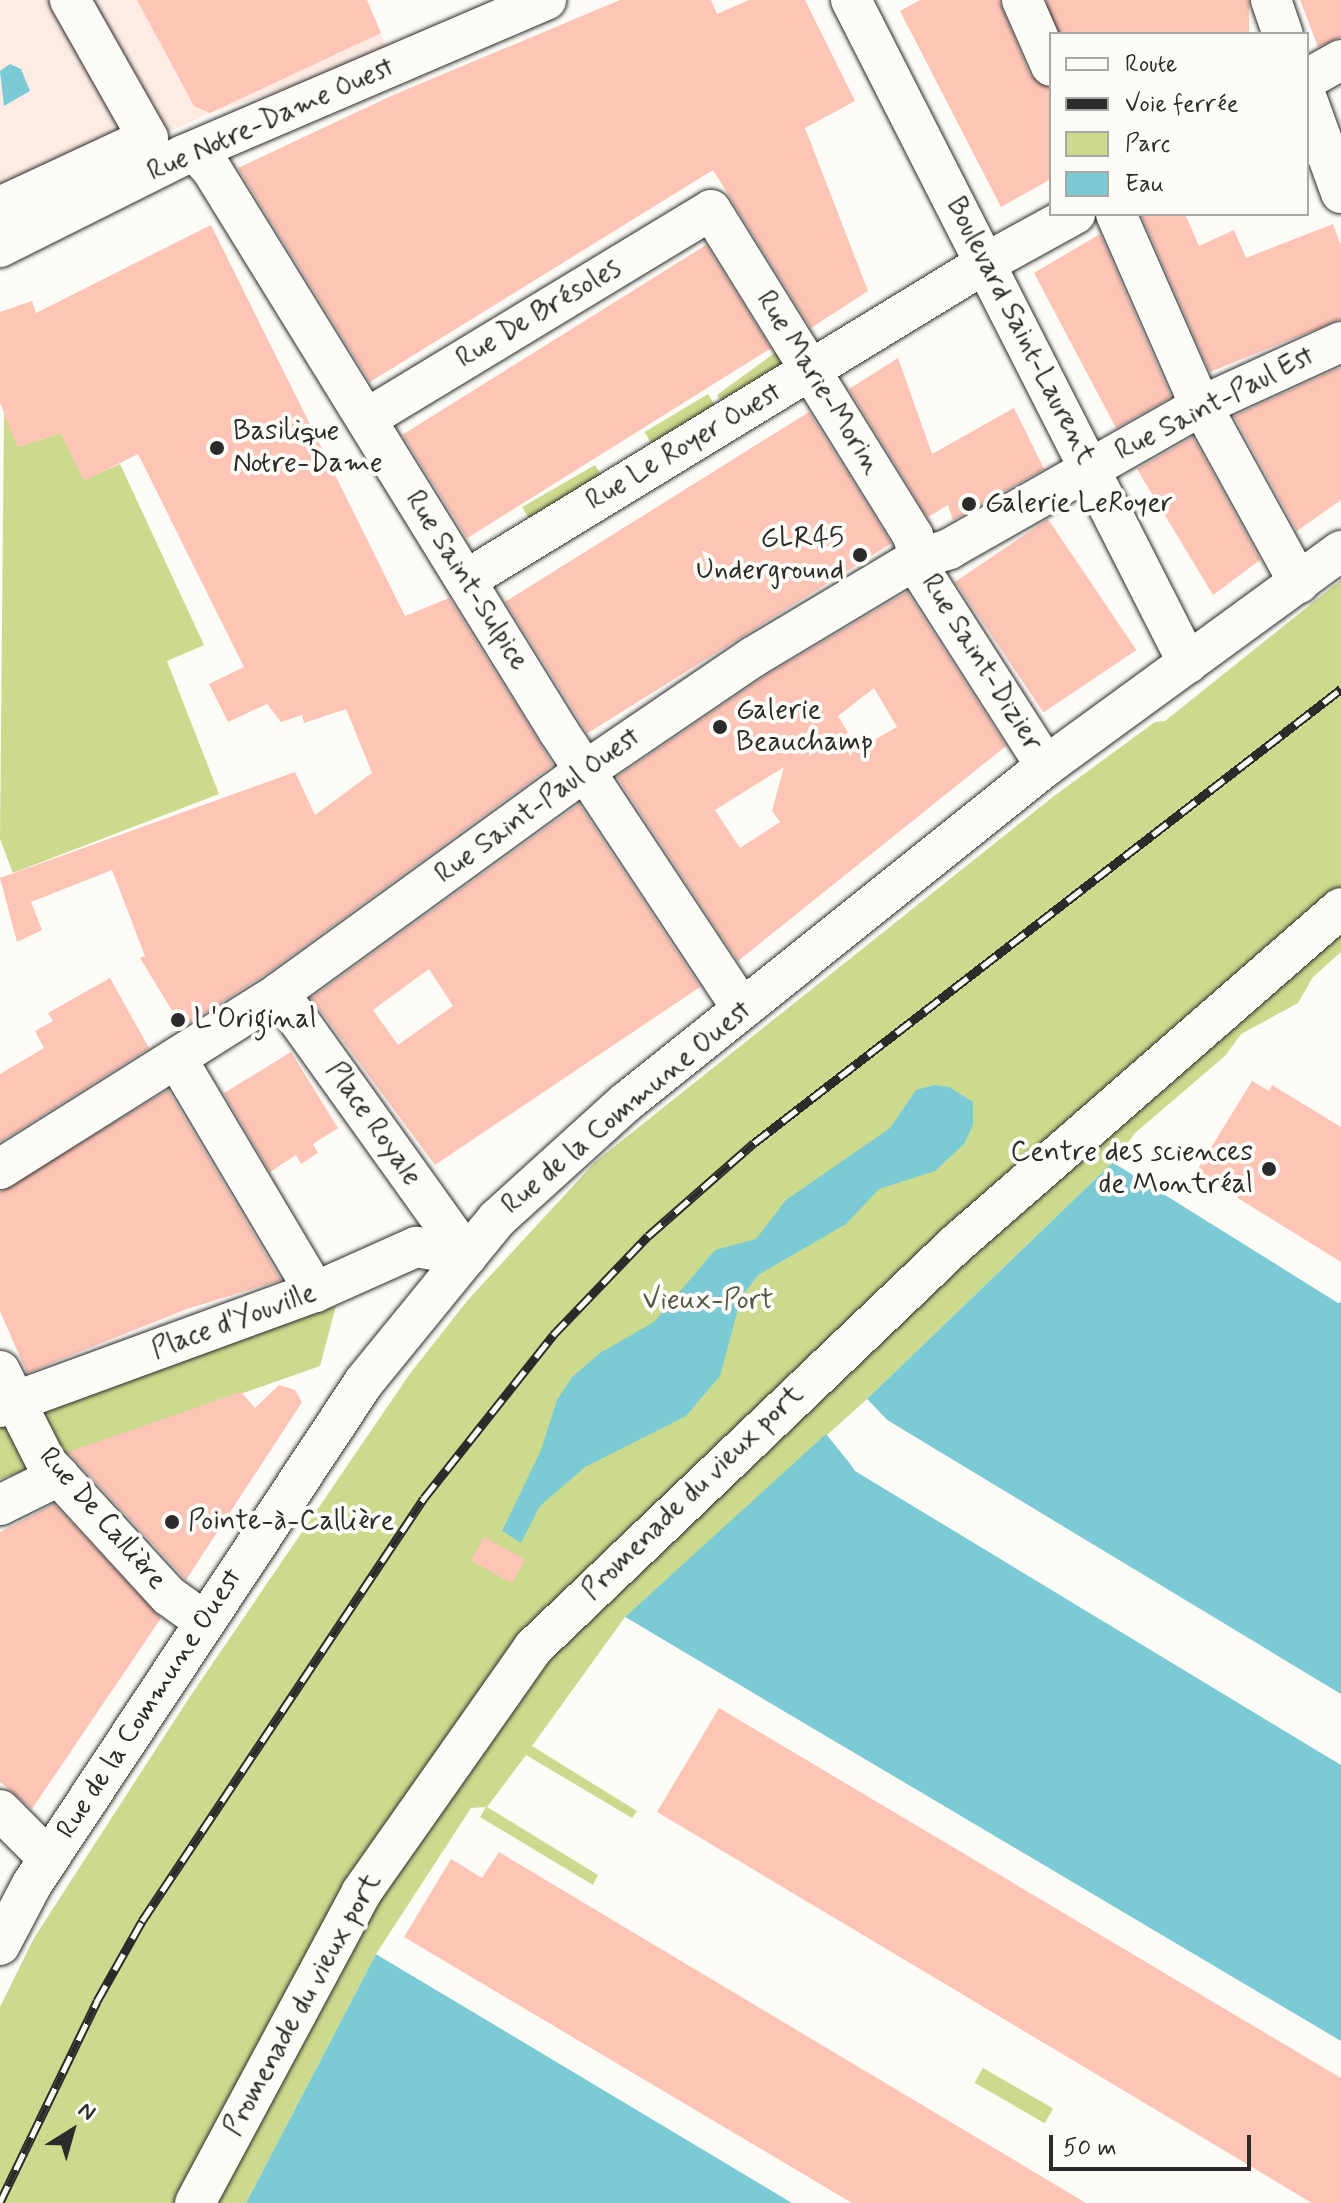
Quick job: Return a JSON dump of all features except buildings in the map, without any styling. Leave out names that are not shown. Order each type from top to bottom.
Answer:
[{"type":"street","points":[[0,207],[148,138],[70,0]]},
{"type":"street","name":"Rue Saint-Sulpice","points":[[94,0],[190,153],[366,419],[584,771],[742,1009]]},
{"type":"street","name":"Rue Notre-Dame Ouest","points":[[0,247],[190,153],[546,0]]},
{"type":"street","name":"Boulevard Saint-Laurent","points":[[851,0],[1188,663]]},
{"type":"street","points":[[1022,0],[1049,61]]},
{"type":"street","points":[[1271,0],[1282,32]]},
{"type":"street","points":[[1309,78],[1341,60]]},
{"type":"street","points":[[1309,105],[1341,193]]},
{"type":"street","name":"Rue De Brésoles","points":[[366,419],[711,210]]},
{"type":"street","name":"Rue Marie-Morin","points":[[711,210],[913,536],[917,559]]},
{"type":"street","name":"Rue Le Royer Ouest","points":[[466,580],[984,264],[1071,216]]},
{"type":"street","points":[[1117,216],[1201,406],[1299,583]]},
{"type":"street","name":"Rue Saint-Paul Est","points":[[1090,467],[1201,406],[1341,342]]},
{"type":"street","name":"Rue Saint-Paul Ouest","points":[[0,1169],[178,1061],[279,993],[706,686],[917,559],[949,549],[1090,467]]},
{"type":"street","name":"Rue de la Commune Ouest","points":[[0,1945],[49,1859],[364,1382],[467,1256],[540,1176],[742,1009],[1046,766],[1341,551]]},
{"type":"street","name":"Rue Saint-Dizier","points":[[917,559],[1046,766]]},
{"type":"street","name":"Promenade du vieux port","points":[[195,2203],[361,1893],[508,1679],[554,1624],[955,1245],[1341,908]]},
{"type":"street","name":"Place Royale","points":[[279,993],[467,1256]]},
{"type":"street","points":[[178,1061],[315,1292]]},
{"type":"street","name":"Place d'Youville","points":[[4,1394],[315,1292],[416,1247],[467,1256]]},
{"type":"street","name":"Rue De Callière","points":[[4,1394],[59,1476],[169,1596],[205,1622]]},
{"type":"street","points":[[0,1505],[59,1476]]},
{"type":"street","points":[[0,1810],[49,1859]]},
{"type":"shaded area","points":[[0,0],[363,0],[390,53],[210,113],[0,211]]},
{"type":"green space","points":[[776,352],[786,366],[727,409],[717,395]]},
{"type":"green space","points":[[708,394],[717,409],[653,447],[645,432]]},
{"type":"green space","points":[[4,412],[18,447],[61,433],[84,480],[120,464],[204,645],[167,661],[219,794],[13,873],[0,839]]},
{"type":"green space","points":[[595,465],[603,479],[530,521],[522,507]]},
{"type":"green space","name":"Vieux-Port","points":[[1341,580],[1341,952],[1313,977],[1298,1003],[1241,1034],[1225,1056],[1135,1133],[1113,1162],[867,1399],[625,1617],[532,1746],[637,1811],[632,1818],[526,1755],[487,1807],[598,1875],[593,1885],[480,1817],[486,1807],[471,1808],[376,1954],[246,2203],[0,2203],[0,2007],[34,1938],[189,1698],[409,1375],[467,1301],[595,1162],[1054,796],[1155,722],[1165,721]]},
{"type":"green space","points":[[336,1306],[320,1366],[0,1479],[0,1424]]},
{"type":"green space","points":[[983,2068],[1053,2108],[1045,2123],[974,2083]]},
{"type":"water","points":[[10,64],[21,69],[30,91],[4,106],[0,71]]},
{"type":"water","points":[[934,1085],[949,1087],[973,1102],[973,1125],[964,1144],[935,1171],[879,1189],[846,1224],[758,1275],[741,1298],[720,1376],[686,1416],[585,1467],[540,1506],[521,1543],[502,1531],[541,1450],[557,1400],[572,1377],[600,1353],[654,1322],[715,1250],[756,1239],[786,1200],[890,1128],[916,1090]]},
{"type":"water","points":[[1113,1162],[1341,1303],[1341,1694],[887,1420],[867,1399]]},
{"type":"water","points":[[826,1434],[856,1471],[1341,1765],[1341,2041],[625,1617]]},
{"type":"water","points":[[376,1954],[792,2203],[246,2203]]},
{"type":"pier","points":[[1115,1159],[1341,1300],[1338,1303],[1113,1162]]},
{"type":"pier","points":[[867,1399],[887,1420],[1341,1698],[885,1424]]},
{"type":"pier","points":[[829,1431],[861,1470],[1341,1765],[855,1471]]},
{"type":"pier","points":[[625,1617],[1338,2046],[1336,2049],[623,1620]]},
{"type":"pier","points":[[378,1951],[794,2200],[796,2203],[376,1954]]},
{"type":"railway","points":[[0,2202],[97,2001],[142,1921],[424,1498],[553,1335],[648,1236],[754,1143],[1341,689]]},
{"type":"place","name":"Basilique Notre-Dame","points":[[217,448]]},
{"type":"place","name":"Galerie LeRoyer","points":[[969,504]]},
{"type":"place","name":"GLR45 Underground","points":[[860,555]]},
{"type":"place","name":"Galerie Beauchamp","points":[[720,727]]},
{"type":"place","name":"L'Original","points":[[178,1020]]},
{"type":"place","name":"Centre des sciences de Montréal","points":[[1269,1169]]},
{"type":"place","name":"Pointe-à-Callière","points":[[172,1522]]}]
